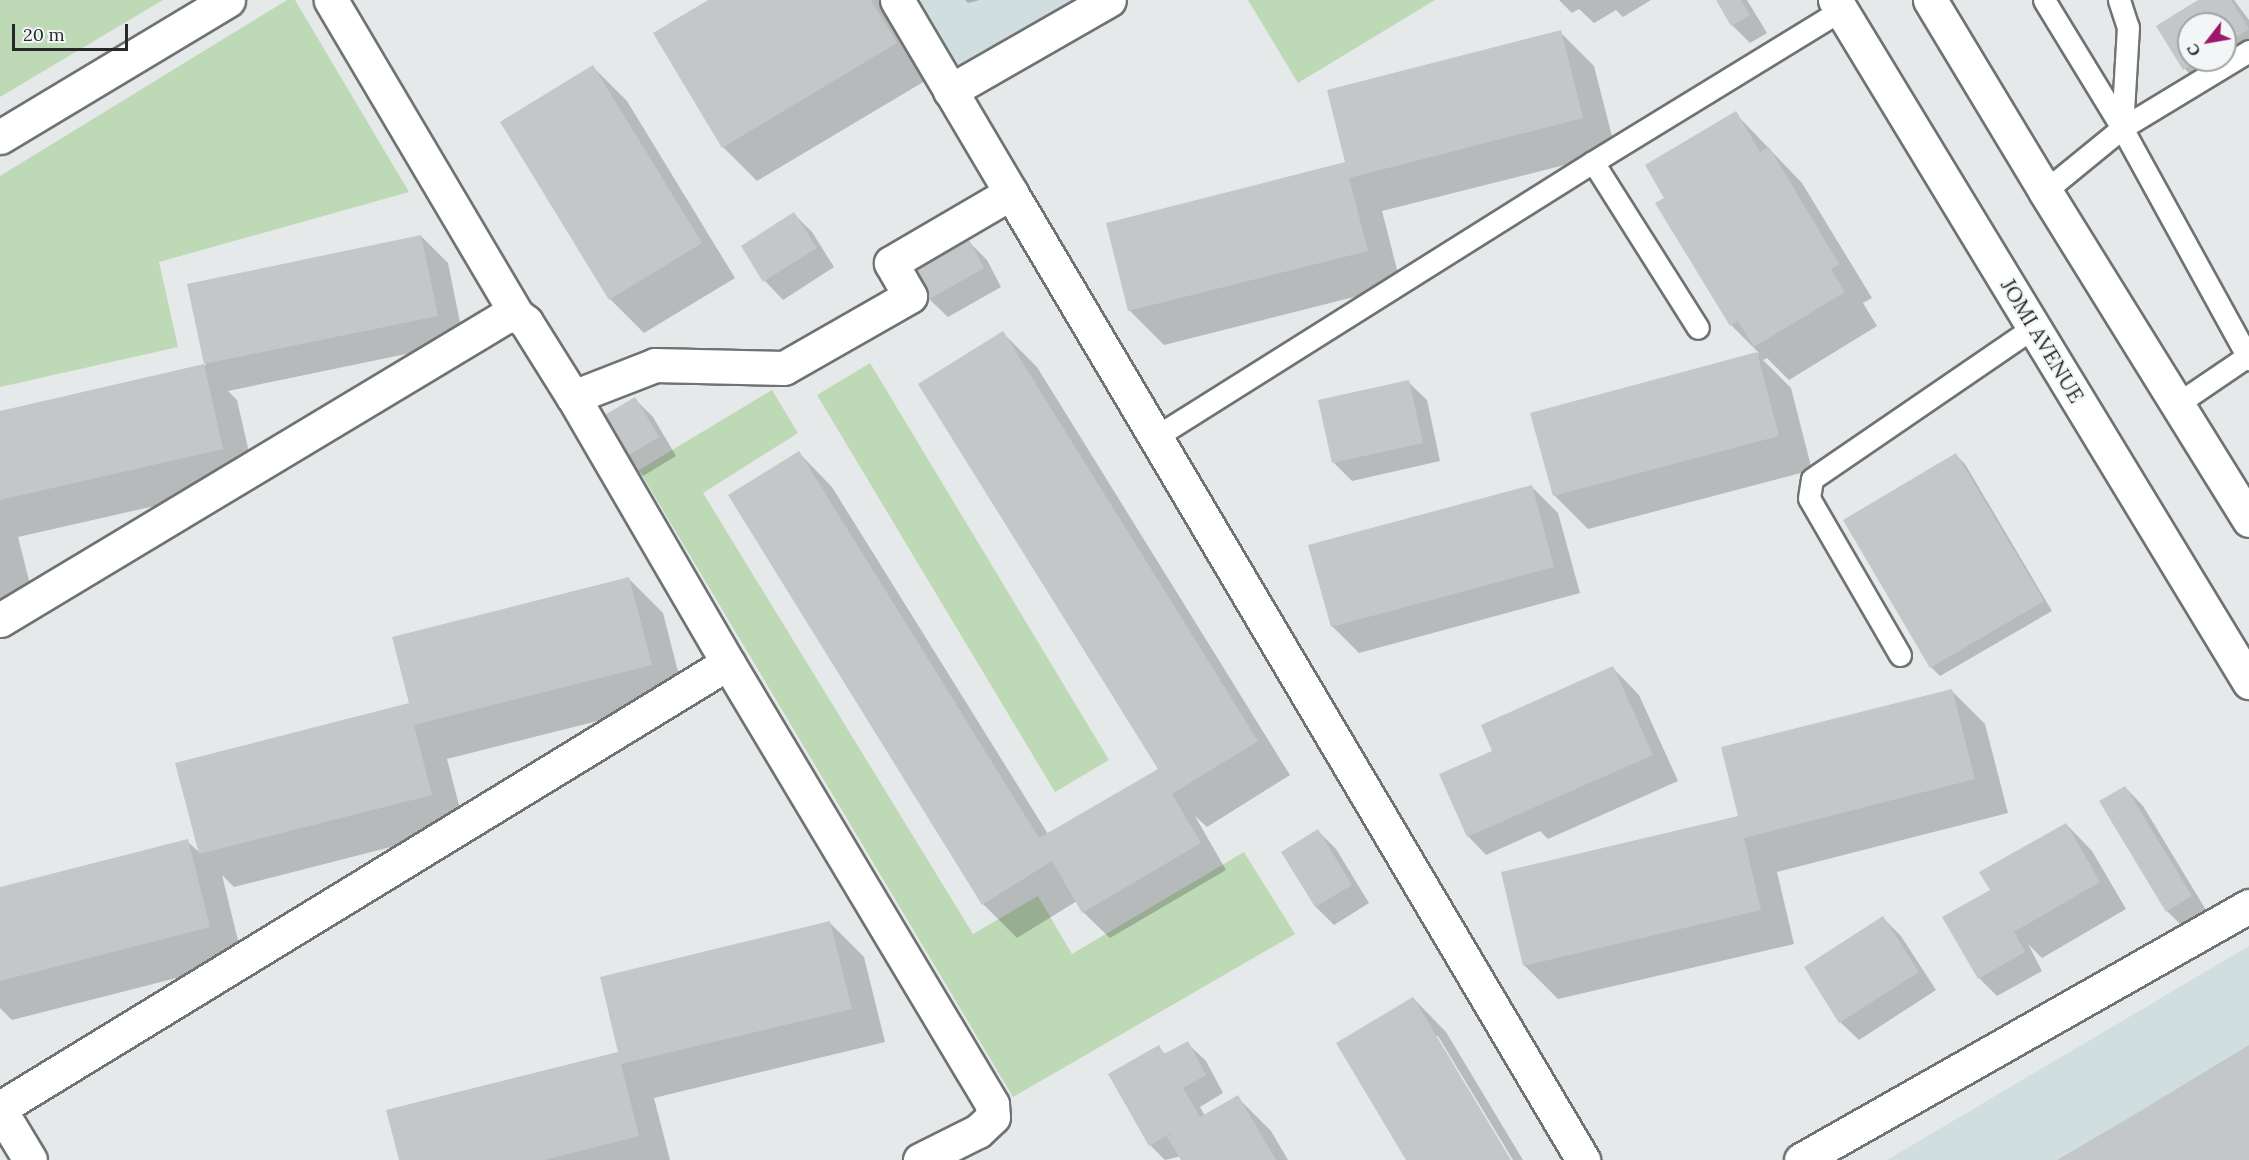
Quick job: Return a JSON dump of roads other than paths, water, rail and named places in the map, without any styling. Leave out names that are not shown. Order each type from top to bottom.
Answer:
[{"type":"main road","points":[[0,137],[228,0]]},
{"type":"main road","points":[[331,0],[517,315],[526,322],[573,397],[728,663],[992,1104],[993,1117],[978,1131],[920,1160]]},
{"type":"main road","points":[[897,0],[1157,436],[1583,1160]]},
{"type":"main road","points":[[950,91],[1109,0]]},
{"type":"main road","points":[[1930,0],[2045,191],[2249,520]]},
{"type":"main road","name":"JOMI AVENUE","points":[[1838,5],[2249,682]]},
{"type":"main road","points":[[573,397],[656,365],[784,369],[910,296],[891,263],[1011,193]]},
{"type":"main road","points":[[0,620],[506,316],[517,315]]},
{"type":"main road","points":[[30,1160],[0,1109],[728,663]]},
{"type":"main road","points":[[1801,1160],[2249,906]]},
{"type":"lane","points":[[2044,0],[2122,128],[2248,357],[2177,404]]},
{"type":"lane","points":[[2119,0],[2128,27],[2122,128]]},
{"type":"lane","points":[[1157,436],[1838,5]]},
{"type":"lane","points":[[2045,191],[2122,128],[2249,51]]},
{"type":"lane","points":[[1593,162],[1698,328]]},
{"type":"lane","points":[[1900,655],[1809,498],[1812,480],[2034,327]]}]
